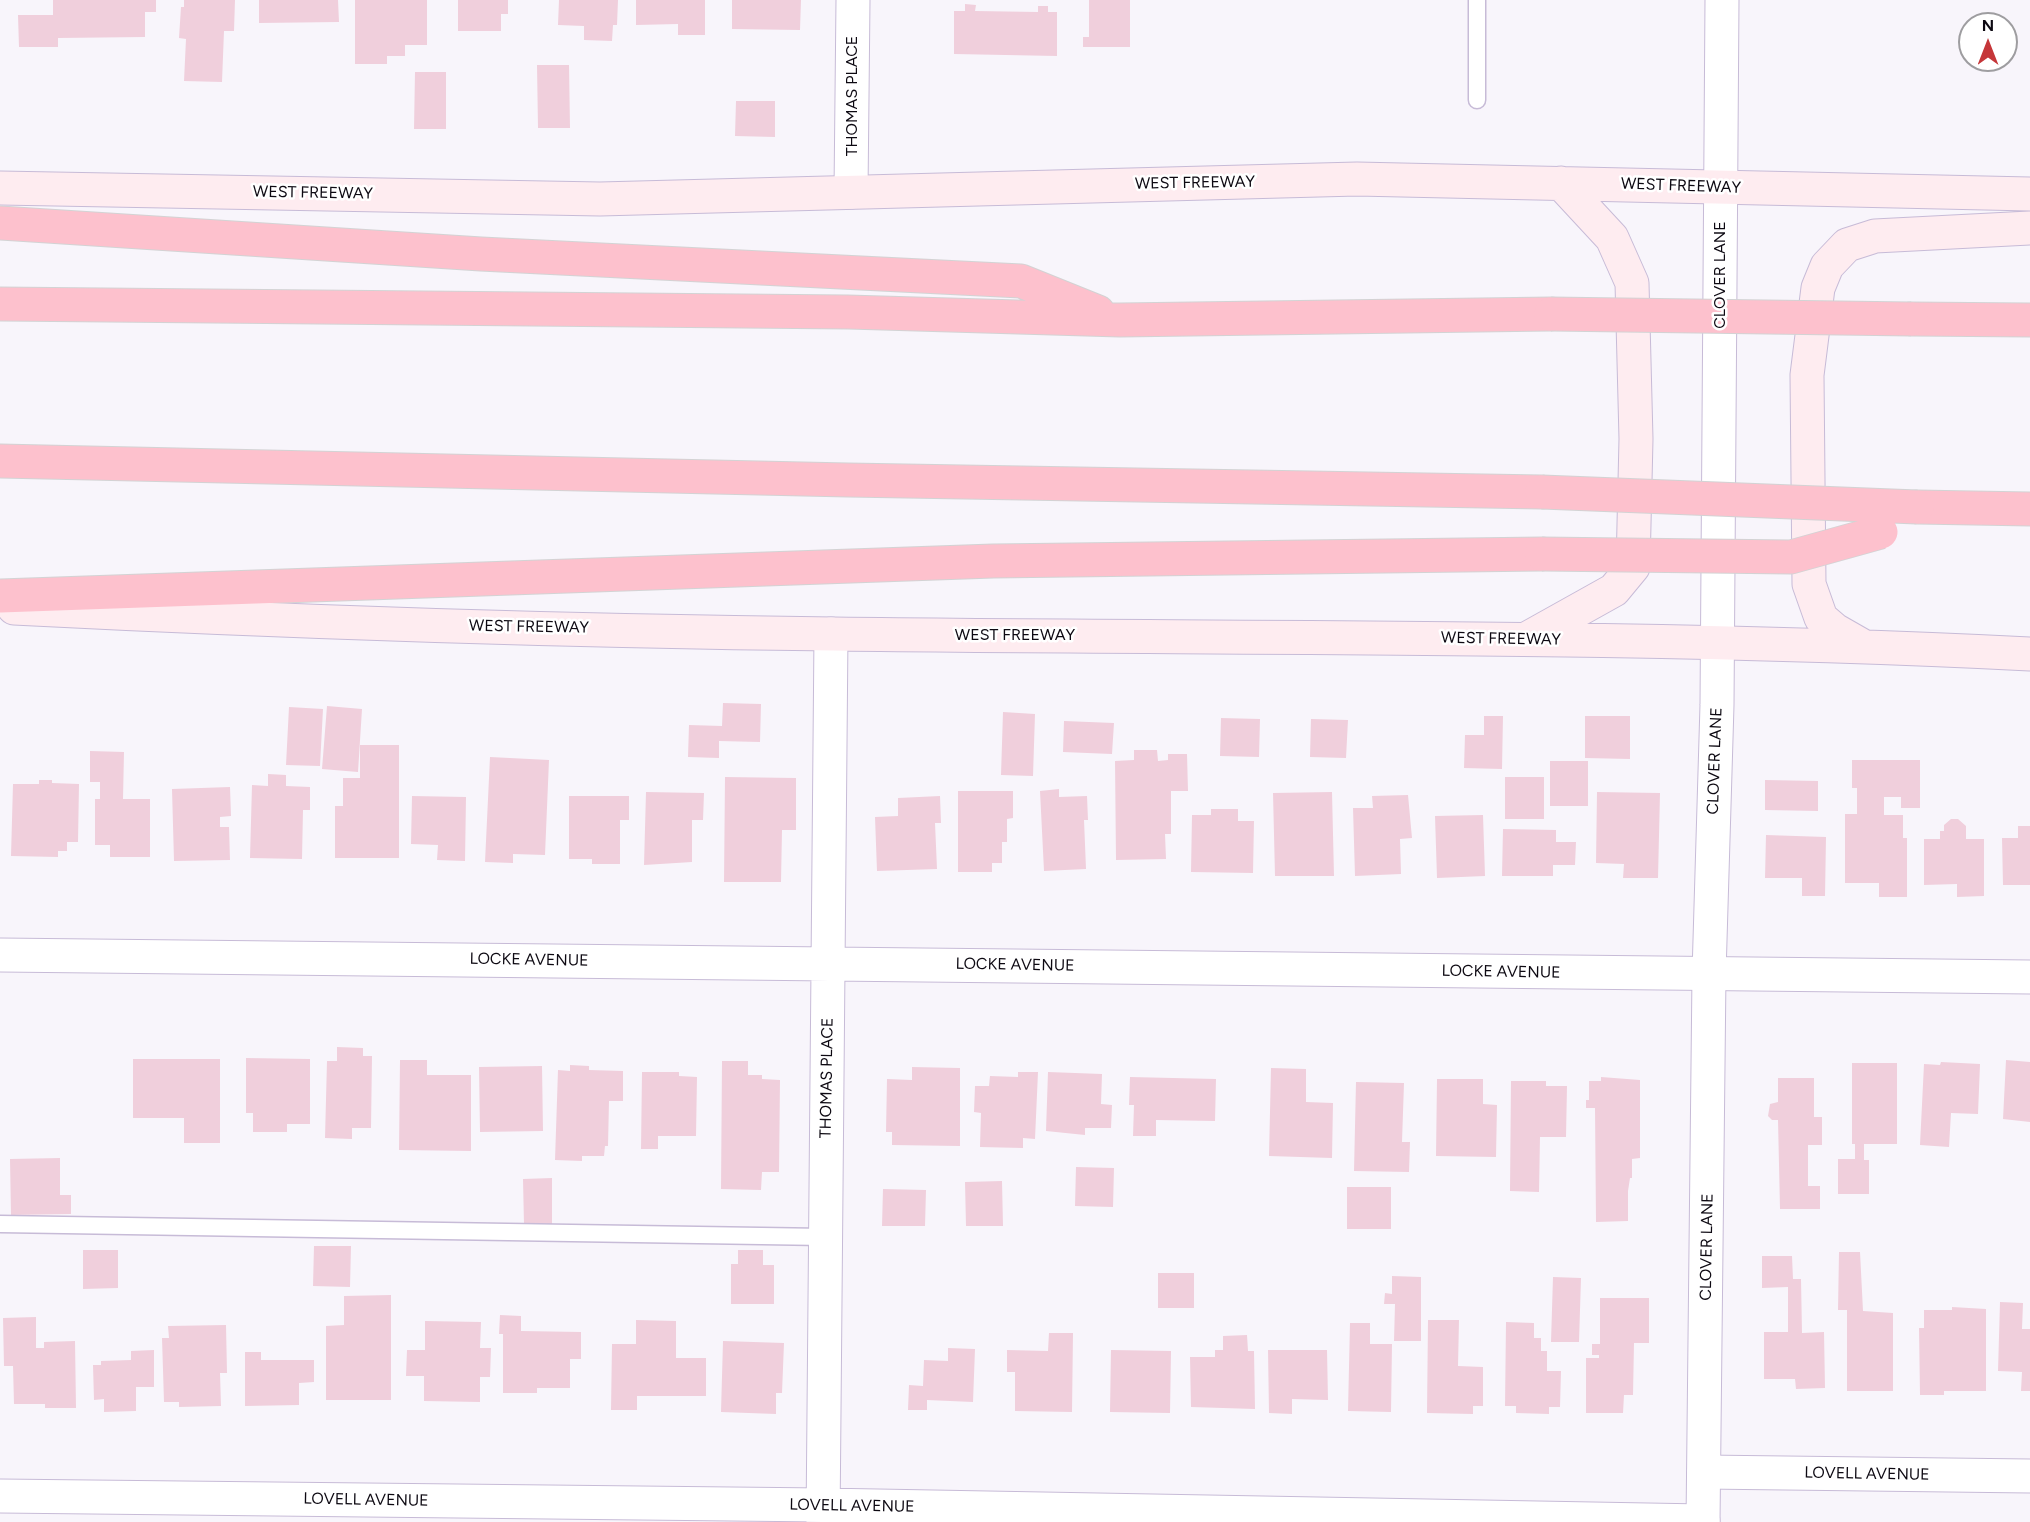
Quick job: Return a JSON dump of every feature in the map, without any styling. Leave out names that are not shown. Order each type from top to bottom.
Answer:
[{"type":"highway","points":[[0,223],[481,254],[1021,281],[1120,320]]},
{"type":"highway","points":[[0,304],[848,312],[1120,320],[1551,314],[2030,320]]},
{"type":"highway","points":[[0,461],[848,480],[1542,492],[1917,507],[2030,509]]},
{"type":"highway","points":[[0,596],[993,561],[1542,554],[1791,557],[1958,508]]},
{"type":"main road","name":"WEST FREEWAY","points":[[0,188],[600,198],[1357,179],[2030,194]]},
{"type":"main road","points":[[1526,638],[1614,590],[1633,567],[1636,439],[1632,283],[1612,238],[1561,183]]},
{"type":"main road","points":[[1863,646],[1835,630],[1821,618],[1809,584],[1807,375],[1818,288],[1827,266],[1847,245],[1875,236],[2030,228]]},
{"type":"main road","name":"WEST FREEWAY","points":[[0,607],[302,622],[831,634],[1526,638],[1863,646],[2030,654]]},
{"type":"street","name":"THOMAS PLACE","points":[[851,192],[852,0]]},
{"type":"street","name":"CLOVER LANE","points":[[1703,1522],[1709,974],[1717,642],[1722,0]]},
{"type":"street","name":"THOMAS PLACE","points":[[823,1514],[831,634]]},
{"type":"street","name":"LOCKE AVENUE","points":[[0,955],[2030,977]]},
{"type":"street","name":"LOVELL AVENUE","points":[[1704,1472],[2030,1476]]},
{"type":"street","name":"LOVELL AVENUE","points":[[0,1496],[823,1514],[1703,1522]]},
{"type":"lane","points":[[1476,0],[1477,100]]},
{"type":"lane","points":[[0,1224],[825,1237]]},
{"type":"building","points":[[53,0],[156,0],[156,12],[145,12],[145,37],[58,38],[58,47],[19,47],[18,15],[53,15]]},
{"type":"building","points":[[184,0],[235,0],[234,31],[224,31],[222,82],[184,81],[186,39],[179,38],[181,7],[184,7]]},
{"type":"building","points":[[259,0],[338,0],[339,22],[259,23]]},
{"type":"building","points":[[355,0],[427,0],[427,45],[405,45],[405,56],[387,56],[387,64],[355,64]]},
{"type":"building","points":[[458,0],[508,0],[508,14],[501,14],[501,31],[458,31]]},
{"type":"building","points":[[559,0],[618,0],[617,25],[613,25],[612,41],[584,40],[584,26],[558,25]]},
{"type":"building","points":[[636,0],[705,0],[705,35],[678,35],[678,24],[636,25]]},
{"type":"building","points":[[732,0],[801,0],[800,30],[732,29]]},
{"type":"building","points":[[1089,0],[1130,0],[1130,47],[1083,47],[1083,37],[1089,37]]},
{"type":"building","points":[[965,4],[976,5],[975,11],[1038,12],[1038,6],[1048,6],[1048,12],[1057,12],[1057,56],[954,54],[954,11],[965,11]]},
{"type":"building","points":[[537,65],[569,65],[570,128],[538,128]]},
{"type":"building","points":[[415,72],[446,72],[446,129],[414,129]]},
{"type":"building","points":[[736,101],[775,101],[775,137],[735,136]]},
{"type":"building","points":[[723,703],[761,704],[760,742],[719,741],[719,758],[688,757],[689,725],[722,726]]},
{"type":"building","points":[[327,706],[362,709],[358,772],[322,769]]},
{"type":"building","points":[[289,707],[323,709],[320,766],[286,765]]},
{"type":"building","points":[[1003,712],[1035,714],[1033,776],[1001,775]]},
{"type":"building","points":[[1484,716],[1503,716],[1502,769],[1464,768],[1465,735],[1484,735]]},
{"type":"building","points":[[1585,716],[1630,716],[1630,759],[1585,758]]},
{"type":"building","points":[[1221,718],[1260,719],[1259,757],[1220,756]]},
{"type":"building","points":[[1311,719],[1348,720],[1346,758],[1310,757]]},
{"type":"building","points":[[1064,721],[1114,723],[1112,754],[1063,752]]},
{"type":"building","points":[[360,745],[399,745],[399,858],[335,858],[335,806],[343,806],[343,778],[360,778]]},
{"type":"building","points":[[1134,750],[1157,750],[1158,761],[1168,760],[1168,754],[1187,754],[1188,791],[1171,791],[1171,834],[1165,834],[1166,859],[1116,860],[1115,761],[1134,760]]},
{"type":"building","points":[[90,751],[124,752],[123,799],[150,799],[150,857],[110,857],[110,845],[95,845],[95,799],[100,799],[100,782],[90,782]]},
{"type":"building","points":[[490,757],[549,760],[545,855],[513,854],[513,863],[485,862]]},
{"type":"building","points":[[1852,760],[1920,760],[1920,808],[1901,808],[1901,797],[1884,797],[1884,815],[1903,815],[1903,838],[1907,838],[1907,897],[1879,897],[1879,883],[1845,883],[1845,814],[1857,814],[1857,788],[1852,788]]},
{"type":"building","points":[[1550,761],[1588,761],[1588,806],[1550,806]]},
{"type":"building","points":[[268,774],[286,775],[286,786],[310,787],[310,810],[303,810],[302,859],[250,858],[252,785],[268,786]]},
{"type":"building","points":[[725,777],[796,778],[796,830],[782,830],[781,882],[724,882]]},
{"type":"building","points":[[1505,777],[1544,777],[1544,819],[1505,819]]},
{"type":"building","points":[[39,780],[79,784],[78,842],[67,842],[67,851],[58,851],[58,857],[11,856],[13,784],[39,784]]},
{"type":"building","points":[[1765,780],[1818,781],[1818,811],[1765,810]]},
{"type":"building","points":[[230,787],[231,816],[220,817],[220,827],[229,827],[230,860],[174,861],[172,789]]},
{"type":"building","points":[[1059,789],[1059,797],[1087,796],[1088,820],[1084,820],[1086,869],[1044,871],[1040,791]]},
{"type":"building","points":[[958,791],[1013,791],[1013,818],[1007,819],[1007,842],[1002,842],[1002,863],[992,863],[992,872],[958,872]]},
{"type":"building","points":[[646,792],[704,793],[703,820],[692,820],[692,862],[644,865]]},
{"type":"building","points":[[1332,792],[1334,876],[1275,876],[1273,793]]},
{"type":"building","points":[[1597,792],[1660,793],[1658,878],[1623,878],[1624,864],[1596,863]]},
{"type":"building","points":[[1408,795],[1412,838],[1400,839],[1401,874],[1355,876],[1353,808],[1373,808],[1372,796]]},
{"type":"building","points":[[412,796],[466,797],[465,861],[437,860],[438,845],[411,844]]},
{"type":"building","points":[[569,796],[629,796],[629,820],[620,820],[620,864],[592,864],[592,859],[569,859]]},
{"type":"building","points":[[940,796],[941,823],[935,823],[937,869],[877,871],[875,817],[898,816],[898,798]]},
{"type":"building","points":[[1211,809],[1238,809],[1238,821],[1254,821],[1253,873],[1191,872],[1192,815],[1211,815]]},
{"type":"building","points":[[1483,815],[1485,876],[1437,878],[1435,816]]},
{"type":"building","points":[[1951,819],[1958,819],[1966,826],[1966,839],[1984,839],[1984,896],[1957,897],[1957,884],[1924,885],[1924,839],[1940,839],[1940,831],[1944,831],[1944,825]]},
{"type":"building","points":[[2018,826],[2030,826],[2030,885],[2003,885],[2002,838],[2018,838]]},
{"type":"building","points":[[1503,829],[1556,830],[1556,842],[1576,842],[1575,865],[1553,865],[1553,876],[1502,876]]},
{"type":"building","points":[[1766,835],[1826,837],[1825,896],[1802,896],[1802,878],[1765,878]]},
{"type":"building","points":[[337,1047],[363,1048],[363,1056],[372,1056],[371,1128],[352,1128],[352,1139],[325,1138],[327,1061],[337,1061]]},
{"type":"building","points":[[246,1058],[310,1059],[310,1124],[287,1124],[287,1132],[253,1132],[253,1113],[246,1113]]},
{"type":"building","points":[[133,1059],[220,1059],[220,1143],[184,1143],[184,1118],[133,1118]]},
{"type":"building","points":[[400,1060],[427,1060],[427,1075],[471,1075],[471,1151],[399,1150]]},
{"type":"building","points":[[2006,1060],[2030,1062],[2030,1122],[2003,1119]]},
{"type":"building","points":[[722,1061],[748,1061],[748,1075],[762,1075],[762,1079],[780,1080],[779,1172],[762,1172],[761,1190],[721,1189]]},
{"type":"building","points":[[1941,1062],[1980,1064],[1978,1114],[1951,1113],[1949,1147],[1920,1145],[1924,1064],[1940,1065]]},
{"type":"building","points":[[1852,1063],[1897,1063],[1897,1144],[1864,1144],[1864,1160],[1869,1160],[1869,1194],[1838,1194],[1838,1159],[1855,1159],[1855,1144],[1852,1144]]},
{"type":"building","points":[[570,1065],[589,1066],[589,1070],[623,1071],[623,1101],[609,1101],[608,1146],[605,1146],[604,1156],[582,1156],[582,1161],[555,1160],[558,1070],[570,1071]]},
{"type":"building","points":[[542,1066],[543,1131],[480,1132],[479,1067]]},
{"type":"building","points":[[912,1067],[960,1068],[960,1146],[892,1145],[892,1132],[886,1132],[887,1079],[912,1080]]},
{"type":"building","points":[[1271,1068],[1306,1069],[1306,1102],[1333,1103],[1332,1158],[1269,1156]]},
{"type":"building","points":[[642,1072],[679,1072],[679,1076],[697,1077],[696,1136],[658,1136],[658,1149],[641,1149]]},
{"type":"building","points":[[1018,1072],[1038,1072],[1035,1139],[1023,1138],[1023,1148],[980,1147],[981,1113],[974,1112],[975,1086],[989,1086],[990,1076],[1018,1077]]},
{"type":"building","points":[[1048,1072],[1102,1074],[1101,1104],[1112,1105],[1111,1128],[1085,1128],[1085,1135],[1046,1131]]},
{"type":"building","points":[[1130,1077],[1216,1079],[1215,1121],[1156,1120],[1156,1136],[1133,1136],[1134,1105],[1129,1105]]},
{"type":"building","points":[[1601,1077],[1640,1080],[1640,1158],[1632,1159],[1632,1178],[1630,1178],[1628,1191],[1628,1221],[1596,1222],[1595,1108],[1586,1108],[1586,1100],[1589,1100],[1589,1081],[1601,1081]]},
{"type":"building","points":[[1778,1078],[1814,1078],[1814,1117],[1822,1117],[1822,1145],[1808,1145],[1808,1186],[1820,1186],[1820,1209],[1780,1209],[1778,1120],[1772,1120],[1768,1116],[1770,1104],[1778,1102]]},
{"type":"building","points":[[1437,1079],[1483,1079],[1483,1104],[1497,1105],[1496,1157],[1436,1156]]},
{"type":"building","points":[[1511,1081],[1546,1081],[1546,1086],[1567,1086],[1566,1137],[1540,1137],[1539,1192],[1510,1191]]},
{"type":"building","points":[[1356,1082],[1404,1083],[1402,1142],[1410,1142],[1409,1172],[1354,1171]]},
{"type":"building","points":[[60,1158],[60,1195],[71,1195],[71,1214],[11,1215],[10,1159]]},
{"type":"building","points":[[1076,1167],[1114,1168],[1113,1207],[1075,1206]]},
{"type":"building","points":[[552,1178],[552,1224],[524,1225],[523,1179]]},
{"type":"building","points":[[1002,1181],[1003,1226],[966,1226],[965,1182]]},
{"type":"building","points":[[1347,1187],[1391,1187],[1391,1229],[1347,1229]]},
{"type":"building","points":[[883,1189],[926,1190],[925,1226],[882,1226]]},
{"type":"building","points":[[314,1246],[351,1246],[350,1287],[313,1286]]},
{"type":"building","points":[[83,1250],[118,1250],[118,1288],[83,1289]]},
{"type":"building","points":[[738,1250],[763,1250],[763,1265],[774,1265],[774,1304],[731,1304],[731,1264],[738,1264]]},
{"type":"building","points":[[1839,1252],[1860,1252],[1863,1311],[1893,1313],[1893,1391],[1847,1391],[1847,1310],[1838,1310]]},
{"type":"building","points":[[1762,1256],[1792,1256],[1793,1279],[1801,1279],[1802,1333],[1824,1332],[1825,1388],[1796,1389],[1795,1379],[1764,1379],[1764,1332],[1788,1332],[1788,1287],[1762,1288]]},
{"type":"building","points":[[1158,1273],[1194,1273],[1194,1308],[1158,1308]]},
{"type":"building","points":[[1392,1276],[1421,1277],[1421,1341],[1394,1341],[1395,1304],[1384,1304],[1385,1293],[1392,1294]]},
{"type":"building","points":[[1553,1277],[1581,1278],[1579,1342],[1551,1342]]},
{"type":"building","points":[[391,1295],[391,1400],[326,1400],[326,1326],[344,1325],[344,1296]]},
{"type":"building","points":[[1600,1298],[1649,1298],[1649,1343],[1634,1343],[1633,1395],[1624,1395],[1623,1413],[1586,1413],[1586,1358],[1599,1358],[1599,1355],[1592,1355],[1592,1344],[1600,1344]]},
{"type":"building","points":[[2000,1302],[2023,1303],[2022,1329],[2030,1329],[2030,1391],[2021,1391],[2022,1372],[1998,1371]]},
{"type":"building","points":[[1952,1307],[1986,1309],[1986,1391],[1944,1391],[1944,1395],[1920,1395],[1919,1328],[1924,1328],[1924,1310],[1952,1310]]},
{"type":"building","points":[[500,1315],[521,1316],[521,1331],[581,1332],[581,1359],[570,1359],[570,1388],[537,1388],[537,1393],[503,1393],[503,1334],[499,1334]]},
{"type":"building","points":[[36,1317],[36,1348],[44,1348],[44,1342],[75,1341],[76,1408],[45,1408],[45,1404],[14,1404],[13,1366],[4,1366],[3,1318]]},
{"type":"building","points":[[636,1320],[676,1321],[676,1358],[706,1358],[706,1396],[637,1396],[637,1410],[611,1410],[612,1344],[636,1344]]},
{"type":"building","points":[[1428,1320],[1459,1320],[1458,1366],[1483,1367],[1483,1406],[1473,1406],[1473,1414],[1427,1413]]},
{"type":"building","points":[[425,1321],[481,1322],[480,1348],[491,1348],[490,1377],[480,1377],[480,1402],[424,1401],[424,1376],[406,1376],[407,1350],[425,1350]]},
{"type":"building","points":[[1506,1322],[1534,1323],[1534,1338],[1541,1338],[1541,1351],[1547,1351],[1547,1371],[1561,1371],[1560,1407],[1549,1407],[1549,1414],[1516,1413],[1516,1406],[1505,1406]]},
{"type":"building","points":[[1350,1323],[1370,1323],[1370,1344],[1392,1344],[1391,1412],[1348,1411]]},
{"type":"building","points":[[226,1325],[227,1373],[220,1373],[221,1406],[179,1407],[179,1402],[164,1402],[162,1338],[169,1338],[168,1326]]},
{"type":"building","points":[[1049,1333],[1073,1333],[1072,1412],[1015,1411],[1015,1372],[1007,1372],[1007,1350],[1048,1351]]},
{"type":"building","points":[[1247,1335],[1248,1351],[1254,1351],[1255,1409],[1191,1407],[1190,1357],[1215,1357],[1215,1350],[1223,1350],[1223,1336]]},
{"type":"building","points":[[723,1341],[784,1343],[782,1393],[776,1393],[776,1414],[721,1412]]},
{"type":"building","points":[[948,1348],[975,1349],[973,1402],[927,1400],[927,1410],[908,1410],[909,1385],[923,1386],[924,1360],[948,1361]]},
{"type":"building","points":[[154,1350],[154,1387],[136,1387],[136,1411],[104,1412],[104,1399],[94,1400],[93,1365],[101,1365],[101,1361],[131,1360],[131,1351]]},
{"type":"building","points":[[1111,1350],[1171,1351],[1170,1413],[1110,1412]]},
{"type":"building","points":[[1268,1350],[1327,1350],[1328,1400],[1292,1399],[1292,1414],[1269,1413]]},
{"type":"building","points":[[245,1352],[261,1352],[261,1360],[314,1360],[314,1382],[299,1383],[299,1405],[245,1406]]}]
